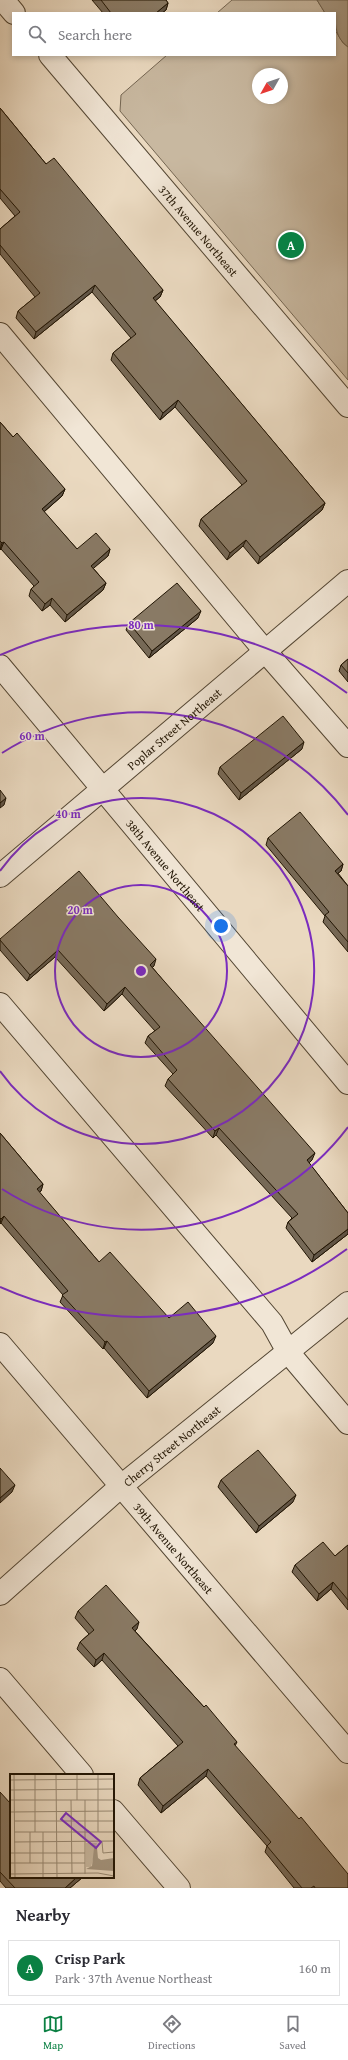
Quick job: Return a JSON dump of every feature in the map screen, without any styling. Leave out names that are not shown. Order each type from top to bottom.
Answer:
[{"type":"street","points":[[3,0],[13,12]]},
{"type":"street","name":"37th Avenue Northeast","points":[[51,56],[348,406]]},
{"type":"street","points":[[0,334],[265,651],[348,746]]},
{"type":"street","name":"Poplar Street Northeast","points":[[0,876],[348,581]]},
{"type":"street","name":"38th Avenue Northeast","points":[[0,666],[348,1083]]},
{"type":"street","points":[[0,1004],[272,1323],[288,1352],[348,1423]]},
{"type":"street","name":"Cherry Street Northeast","points":[[0,1594],[120,1487],[348,1303]]},
{"type":"street","name":"39th Avenue Northeast","points":[[0,1344],[120,1487],[348,1752]]},
{"type":"street","points":[[0,1679],[81,1774]]},
{"type":"street","points":[[114,1812],[179,1888]]},
{"type":"shaded area","points":[[232,0],[317,0],[324,12],[218,12]]},
{"type":"shaded area","points":[[317,0],[348,0],[348,47],[341,40],[337,32],[336,12],[324,12]]},
{"type":"shaded area","points":[[336,32],[343,43],[348,47],[348,380],[120,111],[121,95],[166,56],[336,56]]},
{"type":"building","points":[[101,0],[166,0],[168,3],[157,12],[110,12]]},
{"type":"building","points":[[0,108],[46,164],[54,158],[163,290],[153,298],[325,503],[260,557],[246,540],[230,553],[201,519],[247,481],[178,400],[163,413],[113,353],[136,334],[95,285],[36,332],[18,311],[40,293],[0,245],[0,229],[20,212],[0,189]]},
{"type":"building","points":[[0,422],[13,437],[17,433],[65,489],[42,509],[77,549],[96,533],[110,549],[91,566],[106,583],[67,615],[52,598],[45,604],[31,589],[39,582],[4,542],[2,543],[0,541]]},
{"type":"building","points":[[177,583],[201,611],[152,651],[129,623]]},
{"type":"building","points":[[348,659],[348,673],[341,665]]},
{"type":"building","points":[[283,716],[304,742],[241,793],[220,767]]},
{"type":"building","points":[[0,790],[6,798],[0,803]]},
{"type":"building","points":[[300,812],[343,864],[335,871],[348,886],[348,942],[325,915],[329,912],[268,838]]},
{"type":"building","points":[[79,871],[156,959],[150,965],[315,1153],[307,1160],[348,1213],[348,1229],[314,1255],[288,1222],[298,1214],[219,1128],[215,1131],[168,1079],[177,1070],[148,1036],[160,1027],[125,987],[107,1004],[58,950],[30,975],[0,940]]},
{"type":"building","points":[[0,1133],[43,1184],[37,1189],[99,1262],[110,1252],[169,1318],[188,1302],[216,1336],[149,1391],[107,1341],[105,1342],[62,1295],[68,1291],[4,1216],[1,1219],[0,1218]]},
{"type":"building","points":[[258,1450],[296,1495],[259,1526],[221,1480]]},
{"type":"building","points":[[0,1468],[15,1485],[0,1498]]},
{"type":"building","points":[[323,1542],[335,1556],[348,1545],[348,1600],[333,1582],[319,1594],[295,1565]]},
{"type":"building","points":[[106,1585],[139,1622],[132,1628],[204,1707],[206,1705],[237,1742],[234,1744],[299,1819],[301,1817],[348,1874],[348,1888],[315,1888],[314,1886],[311,1888],[302,1888],[267,1846],[271,1842],[208,1769],[163,1806],[140,1778],[183,1742],[104,1653],[96,1660],[80,1642],[94,1630],[78,1611]]},
{"type":"building","points":[[0,1792],[10,1803],[10,1878],[76,1878],[65,1888],[15,1888],[0,1872]]},
{"type":"place","name":"Crisp Park","points":[[291,245]]}]
